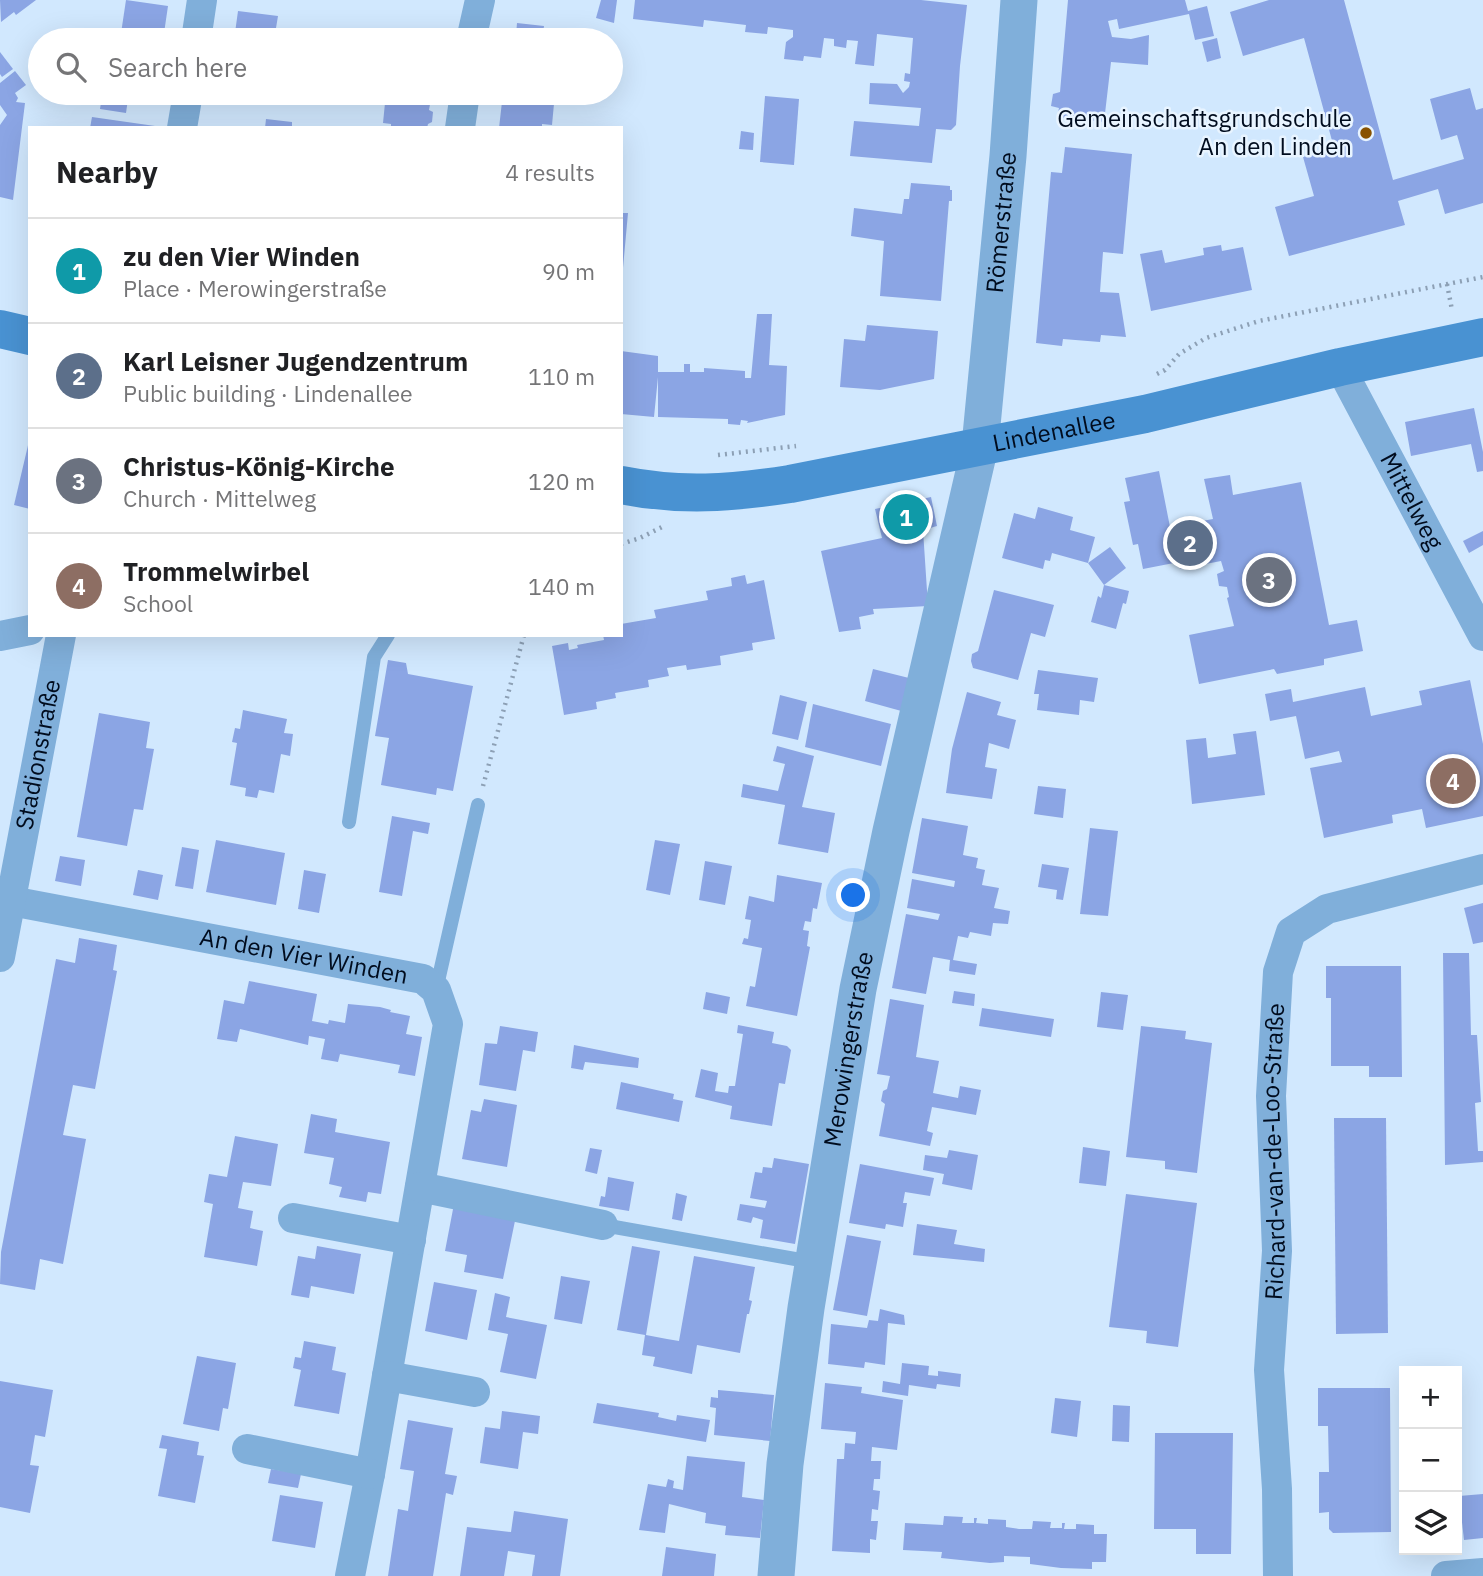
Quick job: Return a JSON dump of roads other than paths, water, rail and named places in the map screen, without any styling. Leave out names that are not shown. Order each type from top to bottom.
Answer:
[{"type":"main road","points":[[0,329],[28,336]]},
{"type":"main road","name":"Lindenallee","points":[[623,485],[655,492],[694,495],[739,492],[790,484],[1145,414],[1340,367],[1483,337]]},
{"type":"street","points":[[197,28],[202,0]]},
{"type":"street","points":[[474,28],[480,0]]},
{"type":"street","name":"Römerstraße","points":[[980,446],[1008,156],[1019,0]]},
{"type":"street","points":[[182,126],[186,105]]},
{"type":"street","points":[[460,126],[463,105]]},
{"type":"street","name":"Mittelweg","points":[[1340,367],[1483,636]]},
{"type":"street","name":"Merowingerstraße","points":[[776,1576],[785,1464],[858,989],[891,831],[980,446]]},
{"type":"street","points":[[0,636],[28,630]]},
{"type":"street","name":"Stadionstraße","points":[[0,957],[61,637]]},
{"type":"street","name":"Richard-van-de-Loo-Straße","points":[[1278,1576],[1277,1489],[1269,1370],[1277,1251],[1271,1096],[1278,972],[1291,932],[1327,909],[1483,869]]},
{"type":"street","name":"An den Vier Winden","points":[[11,901],[423,979],[436,990],[448,1024],[350,1576]]},
{"type":"street","points":[[420,1187],[603,1225]]},
{"type":"street","points":[[293,1218],[411,1240]]},
{"type":"street","points":[[387,1376],[475,1392]]},
{"type":"street","points":[[247,1449],[370,1474]]},
{"type":"street","points":[[1446,1576],[1483,1573]]},
{"type":"lane","points":[[349,822],[374,657],[387,637]]},
{"type":"lane","points":[[436,990],[478,805]]},
{"type":"lane","points":[[603,1225],[814,1262]]},
{"type":"place","name":"Gemeinschaftsgrundschule An den Linden","points":[[1366,133]]},
{"type":"place","name":"zu den Vier Winden","points":[[906,517]]},
{"type":"place","name":"Karl Leisner Jugendzentrum","points":[[1190,543]]},
{"type":"place","name":"Christus-König-Kirche","points":[[1269,580]]},
{"type":"place","name":"Trommelwirbel","points":[[1453,781]]}]
